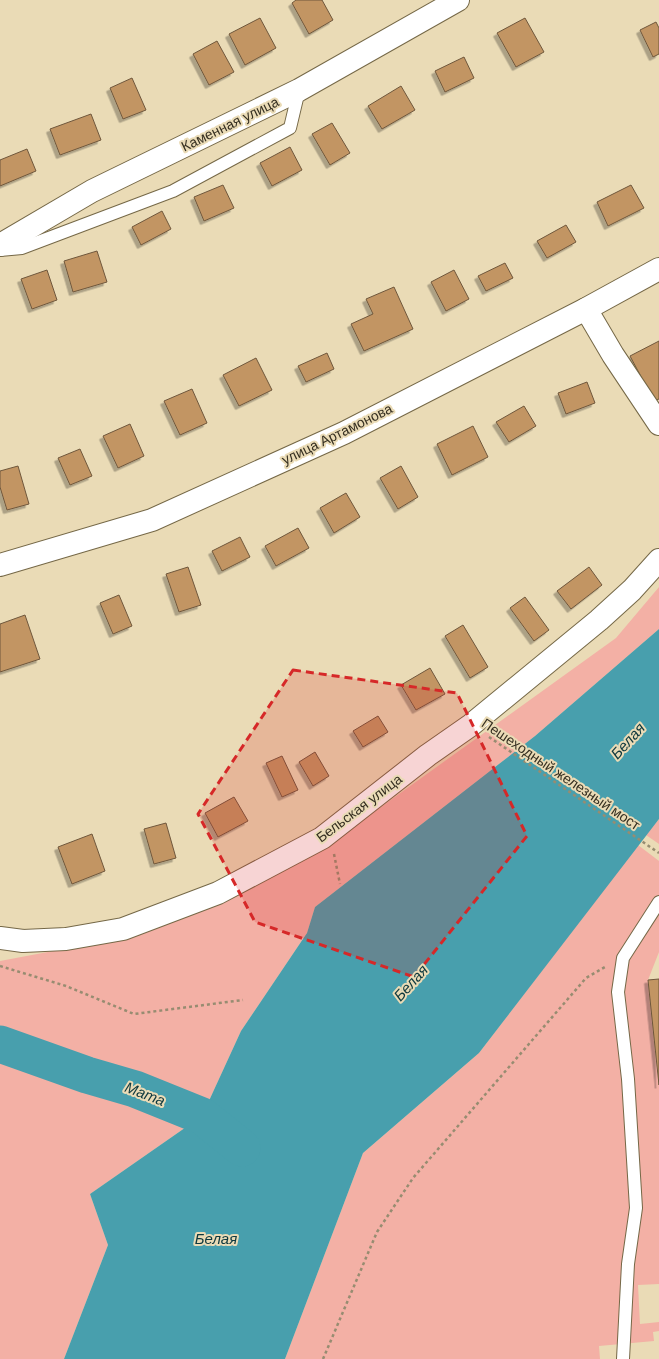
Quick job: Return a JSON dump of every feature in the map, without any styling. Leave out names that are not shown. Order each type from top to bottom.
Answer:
[{"type":"street","name":"Каменная улица","points":[[0,245],[92,191],[299,90],[458,0]]},
{"type":"street","name":"улица Артамонова","points":[[0,565],[152,520],[344,433],[586,309],[659,269]]},
{"type":"street","points":[[586,309],[613,355],[659,424]]},
{"type":"street","name":"Бельская улица","points":[[0,938],[23,941],[66,939],[123,929],[218,893],[322,838],[428,755],[471,725],[600,620],[632,590],[659,560]]},
{"type":"lane","points":[[0,250],[22,248],[174,191],[290,128],[299,90]]},
{"type":"lane","points":[[623,1359],[628,1264],[636,1208],[628,1079],[618,992],[623,958],[659,902]]},
{"type":"path","name":"Пешеходный железный мост","points":[[471,725],[659,853]]},
{"type":"path","points":[[322,838],[335,856],[340,884]]},
{"type":"path","points":[[323,1359],[377,1232],[413,1178],[586,978],[623,958]]},
{"type":"path","points":[[0,966],[66,986],[134,1014],[243,1000]]},
{"type":"highlighted area","points":[[293,670],[457,693],[527,836],[414,977],[255,922],[198,814]]},
{"type":"shaded area","points":[[659,587],[659,629],[535,736],[315,907],[307,933],[241,1031],[202,1116],[90,1194],[108,1245],[64,1359],[0,1359],[0,961],[122,938],[342,835],[616,638]]},
{"type":"shaded area","points":[[659,819],[659,844],[646,835]]},
{"type":"shaded area","points":[[638,845],[659,861],[659,952],[648,980],[659,1085],[659,1284],[638,1285],[640,1324],[659,1322],[659,1331],[653,1332],[654,1341],[599,1346],[600,1359],[285,1359],[363,1153],[479,1053]]},
{"type":"water","name":"Белая","points":[[659,629],[659,819],[479,1053],[363,1153],[285,1359],[64,1359],[108,1245],[90,1194],[202,1116],[241,1031],[307,933],[315,907],[535,736]]},
{"type":"building","points":[[296,0],[322,0],[333,20],[309,34],[292,3]]},
{"type":"building","points":[[260,18],[276,48],[245,65],[229,34]]},
{"type":"building","points":[[525,18],[544,52],[516,67],[497,33]]},
{"type":"building","points":[[656,22],[659,28],[659,54],[653,57],[640,30]]},
{"type":"building","points":[[217,41],[234,72],[209,85],[193,54]]},
{"type":"building","points":[[464,57],[474,78],[445,92],[435,71]]},
{"type":"building","points":[[132,78],[146,110],[123,119],[110,88]]},
{"type":"building","points":[[401,86],[415,110],[382,129],[368,106]]},
{"type":"building","points":[[91,114],[101,140],[60,155],[50,129]]},
{"type":"building","points":[[332,123],[350,153],[330,165],[312,134]]},
{"type":"building","points":[[290,147],[302,170],[272,186],[260,163]]},
{"type":"building","points":[[27,149],[36,171],[0,186],[0,160]]},
{"type":"building","points":[[223,185],[234,208],[204,221],[194,197]]},
{"type":"building","points":[[631,185],[644,208],[608,226],[597,202]]},
{"type":"building","points":[[162,211],[171,229],[141,245],[132,227]]},
{"type":"building","points":[[566,225],[576,242],[547,258],[537,241]]},
{"type":"building","points":[[97,251],[107,282],[73,292],[64,261]]},
{"type":"building","points":[[505,263],[513,278],[486,291],[478,276]]},
{"type":"building","points":[[47,270],[57,300],[32,309],[21,279]]},
{"type":"building","points":[[454,270],[469,299],[446,311],[431,282]]},
{"type":"building","points":[[394,287],[413,329],[364,351],[351,324],[373,314],[366,299]]},
{"type":"building","points":[[659,341],[659,399],[654,401],[630,356]]},
{"type":"building","points":[[327,353],[334,369],[306,382],[298,366]]},
{"type":"building","points":[[256,358],[272,390],[239,406],[223,375]]},
{"type":"building","points":[[587,382],[595,403],[566,414],[558,393]]},
{"type":"building","points":[[192,389],[207,423],[180,435],[164,401]]},
{"type":"building","points":[[524,406],[536,426],[509,442],[496,422]]},
{"type":"building","points":[[130,424],[144,456],[118,468],[103,436]]},
{"type":"building","points":[[473,426],[488,457],[452,475],[437,444]]},
{"type":"building","points":[[80,449],[92,476],[70,485],[58,458]]},
{"type":"building","points":[[18,466],[29,504],[7,510],[0,487],[0,471]]},
{"type":"building","points":[[401,466],[418,497],[398,509],[380,478]]},
{"type":"building","points":[[346,493],[360,517],[334,533],[320,508]]},
{"type":"building","points":[[298,528],[309,548],[276,566],[265,546]]},
{"type":"building","points":[[240,537],[250,557],[222,571],[212,551]]},
{"type":"building","points":[[188,567],[201,605],[179,612],[166,574]]},
{"type":"building","points":[[589,567],[602,585],[571,609],[557,591]]},
{"type":"building","points":[[119,595],[132,626],[113,634],[100,603]]},
{"type":"building","points":[[525,597],[549,630],[534,641],[510,608]]},
{"type":"building","points":[[25,615],[40,659],[0,672],[0,624]]},
{"type":"building","points":[[463,625],[488,667],[470,678],[445,636]]},
{"type":"building","points":[[430,668],[445,694],[416,710],[401,685]]},
{"type":"building","points":[[378,716],[388,732],[363,747],[353,731]]},
{"type":"building","points":[[315,752],[329,776],[313,786],[299,762]]},
{"type":"building","points":[[282,756],[298,790],[282,797],[266,763]]},
{"type":"building","points":[[234,797],[248,821],[218,837],[205,813]]},
{"type":"building","points":[[166,823],[176,858],[154,864],[144,829]]},
{"type":"building","points":[[92,834],[105,871],[72,884],[58,847]]},
{"type":"building","points":[[659,979],[659,1085],[648,980]]},
{"type":"waterway","name":"Мата","points":[[0,1044],[87,1075],[135,1089],[202,1116],[242,1148]]}]
